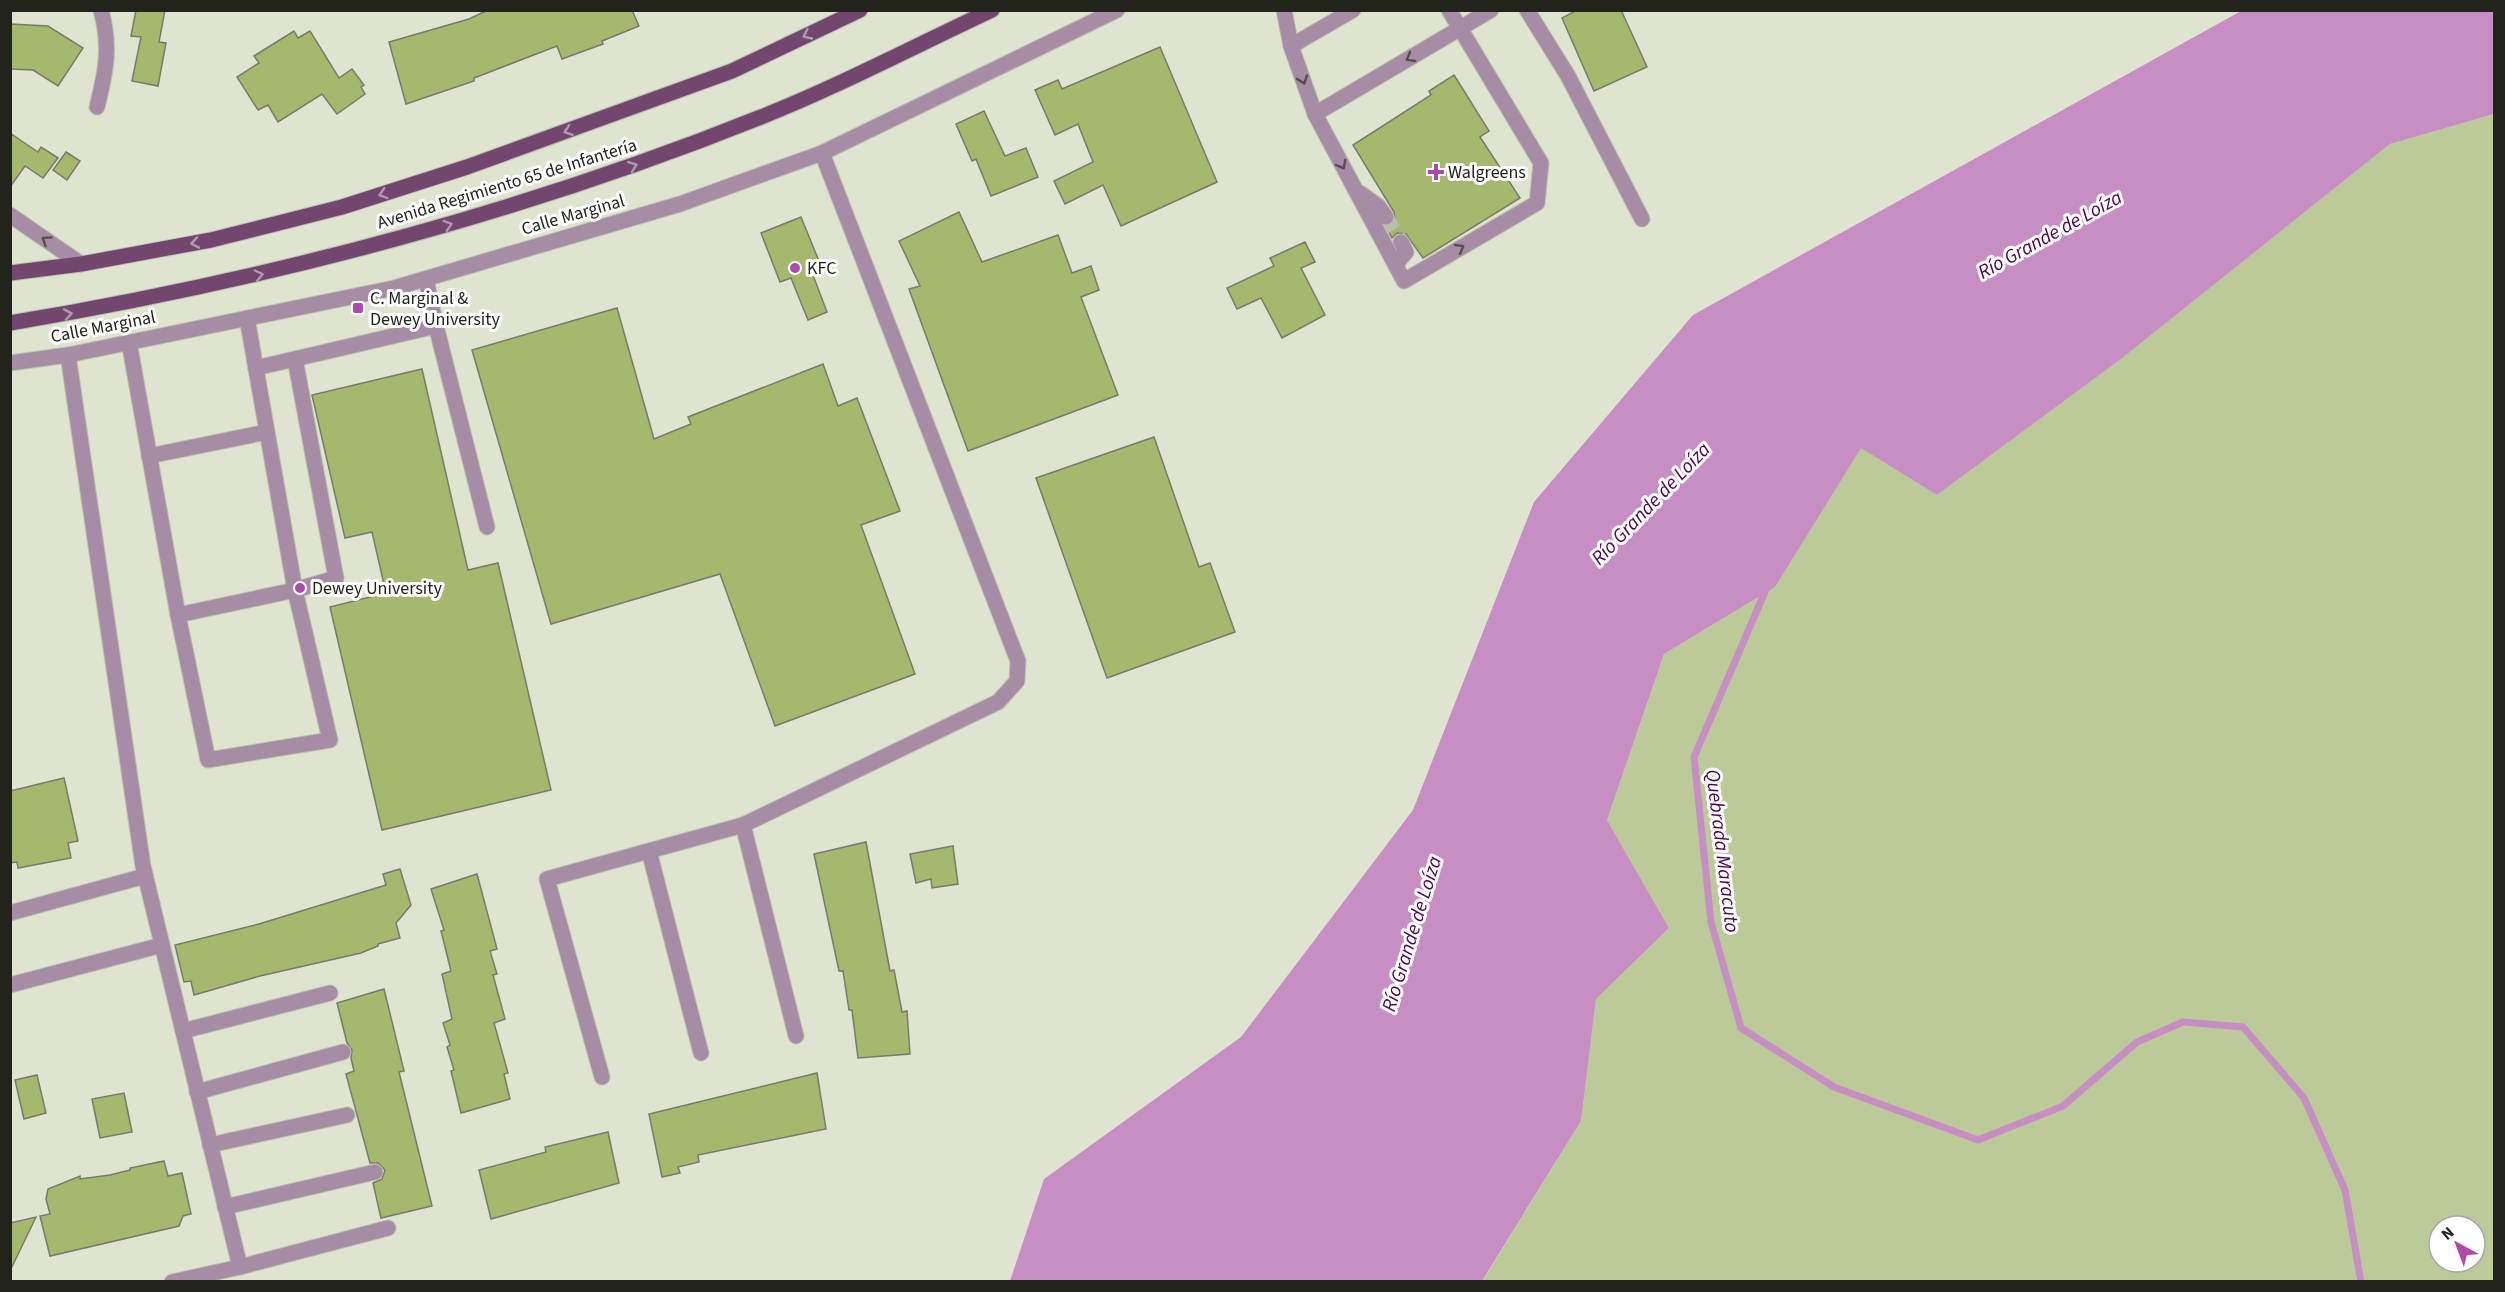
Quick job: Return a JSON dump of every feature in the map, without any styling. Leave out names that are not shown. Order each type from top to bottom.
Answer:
[{"type":"main road","name":"Avenida Regimiento 65 de Infantería","points":[[10,273],[81,264],[211,240],[342,207],[444,174],[732,71],[860,10]]},
{"type":"main road","name":"Avenida Regimiento 65 de Infantería","points":[[10,324],[135,303],[282,271],[422,233],[628,168],[763,116],[992,10]]},
{"type":"street","points":[[97,107],[108,64],[107,32],[101,10]]},
{"type":"street","name":"Calle Marginal","points":[[10,363],[68,355],[394,288],[680,204],[822,153],[1117,10]]},
{"type":"street","points":[[1284,10],[1291,46],[1315,114],[1404,280],[1538,203],[1541,163],[1449,10]]},
{"type":"street","points":[[1291,46],[1353,10]]},
{"type":"street","points":[[1315,114],[1491,10]]},
{"type":"street","points":[[1527,10],[1568,76],[1642,219]]},
{"type":"street","points":[[602,1077],[548,879],[743,825],[998,702],[1017,681],[1018,661],[822,153]]},
{"type":"street","points":[[1355,189],[1378,206],[1386,217]]},
{"type":"street","points":[[10,215],[81,264]]},
{"type":"street","points":[[1396,264],[1406,252],[1401,242]]},
{"type":"street","points":[[426,279],[487,527]]},
{"type":"street","points":[[129,342],[178,615],[208,760],[330,740],[295,590],[247,318]]},
{"type":"street","points":[[256,368],[436,326]]},
{"type":"street","points":[[68,355],[145,876],[240,1267]]},
{"type":"street","points":[[178,615],[295,590],[336,578],[295,358]]},
{"type":"street","points":[[149,456],[267,432]]},
{"type":"street","points":[[743,825],[796,1036]]},
{"type":"street","points":[[649,851],[701,1053]]},
{"type":"street","points":[[10,913],[145,876]]},
{"type":"street","points":[[10,984],[162,945]]},
{"type":"street","points":[[183,1031],[330,993]]},
{"type":"street","points":[[197,1092],[343,1052]]},
{"type":"street","points":[[210,1145],[347,1115]]},
{"type":"street","points":[[225,1208],[375,1172]]},
{"type":"street","points":[[172,1281],[240,1267],[388,1228]]},
{"type":"green space","points":[[2494,114],[2494,1281],[1482,1282],[1581,1121],[1596,999],[1669,928],[1607,820],[1664,654],[1775,587],[1861,447],[1937,495],[2121,359],[2390,144]]},
{"type":"water","name":"Río Grande de Loíza","points":[[2241,11],[2494,11],[2494,114],[2390,144],[2121,359],[1937,495],[1861,448],[1775,587],[1664,654],[1607,820],[1669,928],[1596,999],[1581,1121],[1482,1281],[1010,1281],[1044,1179],[1241,1037],[1413,810],[1534,502],[1693,315]]},
{"type":"building","points":[[136,10],[165,10],[159,42],[166,43],[158,86],[132,81],[141,37],[131,36]]},
{"type":"building","points":[[488,10],[632,10],[639,26],[602,41],[603,44],[562,59],[557,46],[474,78],[474,81],[406,104],[389,42],[469,19]]},
{"type":"building","points":[[1577,10],[1621,10],[1647,67],[1594,91],[1562,18]]},
{"type":"building","points":[[10,24],[48,26],[83,48],[58,86],[33,70],[10,69]]},
{"type":"building","points":[[294,31],[298,38],[310,31],[339,78],[352,69],[364,85],[361,87],[365,94],[337,114],[322,94],[278,122],[268,105],[258,110],[237,77],[259,63],[254,56]]},
{"type":"building","points":[[1160,47],[1217,182],[1121,226],[1103,185],[1065,204],[1054,181],[1093,162],[1078,124],[1055,135],[1035,90],[1058,80],[1062,89]]},
{"type":"building","name":"Walgreens","points":[[1454,75],[1489,131],[1480,137],[1520,198],[1423,258],[1406,234],[1397,233],[1392,238],[1386,227],[1395,221],[1394,212],[1353,145],[1431,95],[1429,91]]},
{"type":"building","points":[[984,111],[1005,156],[1026,148],[1038,177],[991,196],[976,159],[972,161],[956,124]]},
{"type":"building","points":[[10,133],[38,152],[41,147],[58,158],[43,178],[25,166],[10,187]]},
{"type":"building","points":[[66,152],[80,161],[67,180],[53,170]]},
{"type":"building","points":[[959,212],[982,262],[1058,235],[1072,273],[1091,266],[1099,290],[1081,297],[1118,395],[968,451],[909,289],[920,286],[899,241]]},
{"type":"building","name":"KFC","points":[[801,217],[821,266],[811,270],[827,312],[808,320],[791,278],[780,282],[761,233]]},
{"type":"building","points":[[1305,242],[1315,262],[1301,268],[1325,315],[1282,338],[1261,298],[1237,309],[1227,288],[1274,266],[1270,258]]},
{"type":"building","points":[[617,308],[654,439],[691,424],[688,417],[823,364],[838,406],[857,398],[900,511],[861,525],[915,674],[775,726],[720,574],[551,624],[472,350]]},
{"type":"building","points":[[422,369],[468,570],[498,563],[551,790],[382,830],[330,607],[386,593],[372,532],[345,538],[312,395]]},
{"type":"building","points":[[1154,437],[1199,567],[1210,563],[1235,632],[1107,678],[1036,478]]},
{"type":"building","points":[[64,778],[78,841],[68,843],[71,858],[18,868],[17,862],[10,863],[10,791]]},
{"type":"building","points":[[866,842],[890,971],[894,970],[902,1012],[907,1011],[910,1054],[858,1058],[852,1010],[849,1010],[843,971],[839,971],[814,854]]},
{"type":"building","points":[[953,846],[958,884],[932,888],[931,879],[916,883],[910,854]]},
{"type":"building","points":[[400,869],[411,905],[396,923],[400,938],[378,944],[361,953],[260,976],[194,995],[191,981],[184,982],[175,945],[259,924],[386,885],[383,874]]},
{"type":"building","points":[[477,874],[497,949],[490,951],[497,974],[493,975],[505,1019],[494,1023],[508,1073],[504,1074],[510,1099],[461,1113],[451,1071],[454,1070],[447,1047],[450,1045],[443,1023],[452,1019],[442,974],[451,971],[441,931],[444,930],[431,889]]},
{"type":"building","points":[[384,989],[404,1071],[399,1072],[432,1206],[381,1218],[373,1183],[382,1179],[385,1170],[378,1163],[370,1163],[346,1074],[354,1071],[352,1050],[347,1043],[337,1003]]},
{"type":"building","points":[[817,1073],[826,1129],[698,1155],[699,1162],[678,1167],[680,1173],[662,1177],[649,1114]]},
{"type":"building","points":[[37,1075],[46,1113],[24,1119],[15,1080]]},
{"type":"building","points":[[124,1093],[132,1132],[100,1138],[92,1099]]},
{"type":"building","points":[[608,1132],[619,1183],[491,1219],[479,1170],[546,1152],[545,1147]]},
{"type":"building","points":[[164,1161],[168,1176],[182,1173],[191,1214],[183,1216],[179,1226],[50,1256],[40,1216],[50,1214],[46,1199],[48,1189],[80,1176],[80,1179],[110,1175]]},
{"type":"building","points":[[36,1217],[10,1271],[10,1223]]},
{"type":"waterway","name":"Quebrada Maracuto","points":[[1767,587],[1694,757],[1711,922],[1741,1028],[1834,1087],[1978,1140],[2063,1106],[2137,1042],[2183,1022],[2243,1027],[2304,1098],[2345,1190],[2361,1282]]},
{"type":"tunnel","points":[[1386,217],[1401,242]]},
{"type":"place","name":"Walgreens","points":[[1436,172]]},
{"type":"place","name":"KFC","points":[[795,268]]},
{"type":"place","name":"C. Marginal & Dewey University","points":[[358,308]]},
{"type":"place","name":"Dewey University","points":[[300,588]]}]
